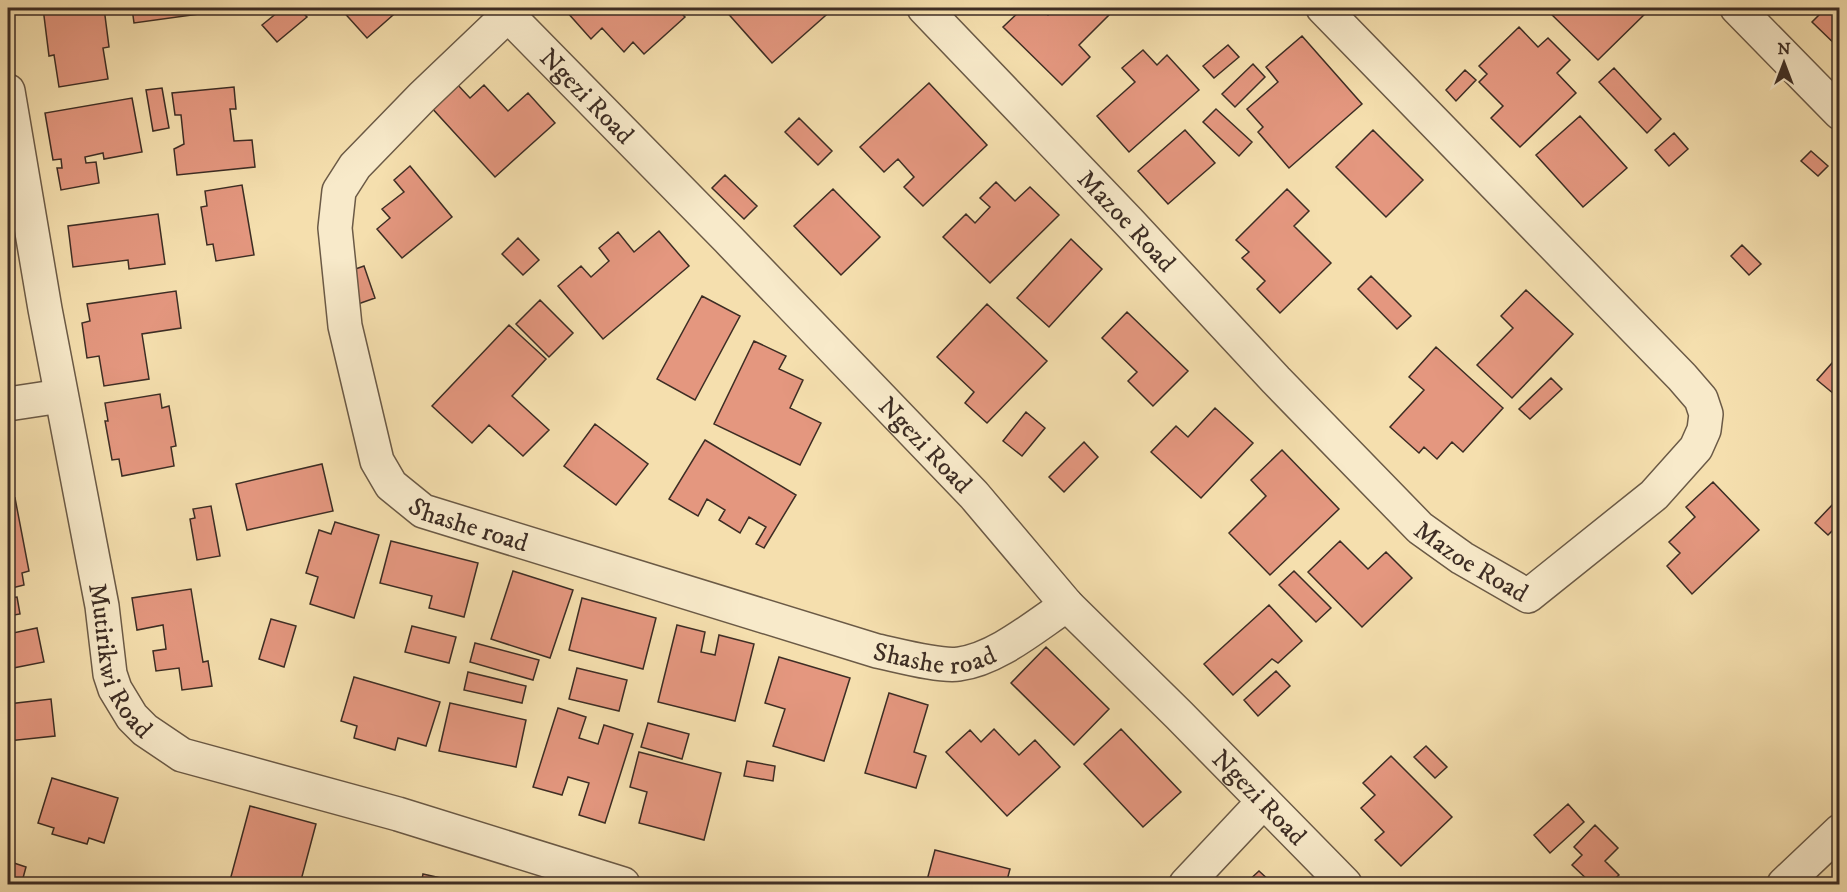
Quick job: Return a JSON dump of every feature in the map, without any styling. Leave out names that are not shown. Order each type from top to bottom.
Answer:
[{"type":"street","name":"Mazoe Road","points":[[924,8],[1276,380],[1420,528],[1462,558],[1528,596],[1653,495],[1696,448],[1704,430],[1706,414],[1701,399],[1674,368],[1323,8]]},
{"type":"street","points":[[1737,8],[1839,113]]},
{"type":"street","name":"Ngezi Road","points":[[505,11],[974,495],[1067,605],[1345,885]]},
{"type":"street","name":"Shashe road","points":[[505,11],[355,166],[339,191],[335,228],[345,326],[377,461],[391,485],[423,512],[877,651],[923,660],[957,665],[989,656],[1067,605]]},
{"type":"street","name":"Mutirikwi Road","points":[[8,91],[102,606],[110,674],[122,703],[132,717],[145,730],[182,755],[398,814],[623,885]]},
{"type":"street","points":[[8,404],[62,396]]},
{"type":"street","points":[[1186,885],[1263,802]]},
{"type":"street","points":[[1784,885],[1839,831]]},
{"type":"building","points":[[43,8],[104,8],[109,47],[103,48],[108,79],[59,87],[54,55],[49,56]]},
{"type":"building","points":[[132,8],[235,8],[235,9],[134,23]]},
{"type":"building","points":[[283,8],[298,8],[307,17],[277,42],[262,25]]},
{"type":"building","points":[[340,8],[401,8],[367,38]]},
{"type":"building","points":[[572,8],[676,8],[685,17],[644,54],[633,42],[624,52],[602,28],[591,39],[567,12]]},
{"type":"building","points":[[834,8],[772,63],[724,9]]},
{"type":"building","points":[[1023,8],[1040,8],[1048,15],[1055,8],[1105,8],[1111,13],[1079,45],[1090,57],[1062,85],[1003,27]]},
{"type":"building","points":[[1545,8],[1651,8],[1598,60]]},
{"type":"building","points":[[1826,8],[1840,8],[1840,49],[1812,22]]},
{"type":"building","points":[[1519,27],[1538,47],[1548,38],[1570,60],[1557,73],[1576,93],[1520,147],[1491,118],[1503,106],[1479,82],[1487,74],[1479,66]]},
{"type":"building","points":[[1302,36],[1362,104],[1289,168],[1258,132],[1263,127],[1247,109],[1278,82],[1266,67]]},
{"type":"building","points":[[1228,45],[1239,57],[1214,78],[1203,66]]},
{"type":"building","points":[[1143,50],[1157,65],[1167,55],[1199,90],[1129,152],[1097,116],[1135,82],[1122,68]]},
{"type":"building","points":[[1253,64],[1265,77],[1235,107],[1222,94]]},
{"type":"building","points":[[1614,68],[1661,119],[1647,133],[1599,82]]},
{"type":"building","points":[[1465,70],[1476,80],[1456,101],[1446,90]]},
{"type":"building","points":[[456,83],[470,98],[484,85],[508,111],[528,93],[555,123],[495,177],[430,106]]},
{"type":"building","points":[[929,83],[987,145],[923,206],[904,187],[914,177],[898,159],[884,172],[860,147]]},
{"type":"building","points":[[234,87],[236,109],[230,109],[234,141],[252,140],[255,167],[177,175],[174,149],[184,144],[181,115],[175,115],[172,93]]},
{"type":"building","points":[[162,88],[169,128],[153,131],[146,90]]},
{"type":"building","points":[[132,98],[142,152],[104,159],[103,153],[85,157],[86,163],[96,162],[99,183],[61,190],[57,168],[62,168],[61,159],[53,160],[45,113]]},
{"type":"building","points":[[1216,109],[1252,142],[1239,156],[1203,122]]},
{"type":"building","points":[[1580,116],[1627,168],[1583,207],[1536,155]]},
{"type":"building","points":[[799,118],[832,151],[818,165],[785,132]]},
{"type":"building","points":[[1185,130],[1215,163],[1168,204],[1138,171]]},
{"type":"building","points":[[1373,130],[1423,180],[1386,217],[1336,167]]},
{"type":"building","points":[[1674,133],[1688,149],[1669,166],[1655,150]]},
{"type":"building","points":[[1811,151],[1828,166],[1818,176],[1801,161]]},
{"type":"building","points":[[410,166],[452,217],[402,258],[377,229],[390,218],[382,209],[404,192],[394,180]]},
{"type":"building","points":[[725,175],[757,206],[744,219],[712,188]]},
{"type":"building","points":[[996,182],[1015,201],[1030,187],[1059,215],[990,283],[943,237],[966,214],[975,223],[990,207],[980,198]]},
{"type":"building","points":[[242,185],[254,255],[216,261],[213,244],[207,245],[201,207],[207,206],[205,191]]},
{"type":"building","points":[[833,189],[880,237],[841,275],[794,226]]},
{"type":"building","points":[[1287,189],[1309,211],[1294,226],[1331,263],[1280,313],[1257,289],[1265,281],[1242,258],[1249,252],[1236,240]]},
{"type":"building","points":[[158,214],[165,264],[129,269],[128,260],[73,267],[68,226]]},
{"type":"building","points":[[659,231],[689,266],[603,339],[558,286],[581,266],[591,277],[609,261],[599,248],[618,232],[634,252]]},
{"type":"building","points":[[518,238],[539,260],[523,275],[502,254]]},
{"type":"building","points":[[1071,239],[1102,269],[1049,327],[1017,298]]},
{"type":"building","points":[[1742,245],[1761,264],[1749,275],[1731,256]]},
{"type":"building","points":[[364,266],[375,298],[358,304],[347,272]]},
{"type":"building","points":[[1371,276],[1411,316],[1397,329],[1358,289]]},
{"type":"building","points":[[1526,290],[1573,334],[1512,398],[1477,365],[1513,328],[1501,316]]},
{"type":"building","points":[[176,291],[181,328],[142,334],[149,379],[104,386],[99,356],[87,358],[82,323],[90,321],[87,304]]},
{"type":"building","points":[[702,296],[740,316],[695,400],[657,379]]},
{"type":"building","points":[[540,300],[573,333],[549,357],[516,324]]},
{"type":"building","points":[[987,304],[1047,361],[987,423],[965,403],[974,392],[937,357]]},
{"type":"building","points":[[1127,312],[1188,371],[1153,406],[1128,381],[1137,372],[1102,338]]},
{"type":"building","points":[[509,325],[546,359],[512,396],[549,430],[523,456],[489,425],[472,443],[432,406]]},
{"type":"building","points":[[754,341],[786,356],[779,369],[803,380],[790,408],[821,423],[800,465],[714,424]]},
{"type":"building","points":[[1436,347],[1503,408],[1463,452],[1452,442],[1437,459],[1424,447],[1419,453],[1390,427],[1424,390],[1409,377]]},
{"type":"building","points":[[1840,354],[1840,399],[1817,380]]},
{"type":"building","points":[[1551,378],[1562,389],[1530,419],[1519,409]]},
{"type":"building","points":[[160,394],[162,408],[169,406],[176,446],[171,447],[174,466],[122,476],[119,459],[112,460],[105,421],[108,421],[105,403]]},
{"type":"building","points":[[1215,408],[1253,443],[1201,498],[1151,452],[1176,426],[1188,437]]},
{"type":"building","points":[[1026,412],[1045,428],[1022,456],[1003,441]]},
{"type":"building","points":[[595,424],[648,464],[616,505],[564,466]]},
{"type":"building","points":[[705,440],[796,495],[764,548],[756,544],[766,527],[749,517],[740,533],[719,520],[725,510],[707,499],[698,516],[669,499]]},
{"type":"building","points":[[1084,442],[1098,457],[1064,492],[1049,477]]},
{"type":"building","points":[[1282,450],[1339,509],[1270,575],[1229,533],[1266,496],[1251,480]]},
{"type":"building","points":[[322,464],[333,511],[247,530],[236,484]]},
{"type":"building","points":[[1713,482],[1759,530],[1692,594],[1667,566],[1680,553],[1669,542],[1695,517],[1686,507]]},
{"type":"building","points":[[15,498],[29,571],[22,573],[24,585],[8,589],[8,500]]},
{"type":"building","points":[[1833,504],[1840,510],[1840,523],[1828,535],[1815,523]]},
{"type":"building","points":[[211,506],[220,556],[197,560],[190,519],[195,518],[193,509]]},
{"type":"building","points":[[335,522],[379,535],[354,618],[310,604],[318,577],[306,573],[319,530],[331,534]]},
{"type":"building","points":[[391,541],[478,563],[464,617],[429,608],[432,596],[380,583]]},
{"type":"building","points":[[1340,541],[1368,569],[1386,552],[1412,578],[1362,627],[1308,572]]},
{"type":"building","points":[[513,571],[573,590],[550,658],[491,639]]},
{"type":"building","points":[[1294,571],[1331,608],[1316,622],[1279,585]]},
{"type":"building","points":[[191,589],[203,662],[208,661],[212,686],[182,690],[179,668],[156,671],[153,651],[166,649],[163,625],[137,630],[132,598]]},
{"type":"building","points":[[17,597],[20,614],[8,616],[8,598]]},
{"type":"building","points":[[582,598],[656,618],[643,669],[569,650]]},
{"type":"building","points":[[1269,605],[1302,641],[1278,663],[1272,659],[1233,695],[1204,664]]},
{"type":"building","points":[[271,619],[296,626],[284,667],[259,659]]},
{"type":"building","points":[[677,625],[705,632],[701,652],[715,655],[719,635],[754,644],[735,721],[658,702]]},
{"type":"building","points":[[412,626],[456,637],[449,663],[405,652]]},
{"type":"building","points":[[37,628],[44,662],[8,669],[8,634]]},
{"type":"building","points":[[475,643],[539,660],[533,680],[470,662]]},
{"type":"building","points":[[1046,647],[1109,709],[1074,745],[1011,683]]},
{"type":"building","points":[[779,657],[850,678],[824,761],[773,746],[785,709],[765,703]]},
{"type":"building","points":[[577,668],[627,680],[619,711],[569,699]]},
{"type":"building","points":[[1276,671],[1290,686],[1258,716],[1244,700]]},
{"type":"building","points":[[468,672],[526,686],[522,703],[464,690]]},
{"type":"building","points":[[354,677],[440,702],[426,746],[398,738],[395,750],[354,738],[357,726],[341,721]]},
{"type":"building","points":[[889,693],[928,705],[914,752],[926,756],[916,788],[865,773]]},
{"type":"building","points":[[51,699],[55,736],[8,741],[8,704]]},
{"type":"building","points":[[450,703],[526,720],[516,767],[439,751]]},
{"type":"building","points":[[558,708],[586,717],[579,738],[598,744],[604,725],[633,734],[605,823],[579,815],[589,783],[568,777],[562,795],[533,787]]},
{"type":"building","points":[[648,723],[689,734],[682,759],[641,747]]},
{"type":"building","points":[[994,729],[1019,755],[1035,740],[1060,767],[1007,816],[946,752],[970,730],[981,742]]},
{"type":"building","points":[[1121,729],[1181,792],[1143,827],[1084,764]]},
{"type":"building","points":[[1426,746],[1447,767],[1435,778],[1414,757]]},
{"type":"building","points":[[639,752],[721,773],[704,840],[639,823],[647,792],[630,787]]},
{"type":"building","points":[[1391,756],[1452,817],[1401,866],[1375,840],[1384,832],[1361,808],[1375,795],[1363,783]]},
{"type":"building","points":[[747,761],[775,766],[773,781],[744,776]]},
{"type":"building","points":[[52,778],[118,798],[104,843],[89,838],[87,844],[52,834],[54,828],[38,823]]},
{"type":"building","points":[[1568,804],[1584,822],[1550,853],[1534,835]]},
{"type":"building","points":[[250,806],[316,824],[300,884],[229,884]]},
{"type":"building","points":[[1595,825],[1618,848],[1605,861],[1619,875],[1609,884],[1592,884],[1572,865],[1582,855],[1574,847]]},
{"type":"building","points":[[935,850],[1010,869],[1006,884],[926,884]]},
{"type":"building","points":[[8,861],[26,867],[23,878],[47,884],[8,884]]},
{"type":"building","points":[[1259,871],[1273,884],[1245,884]]},
{"type":"building","points":[[423,874],[468,884],[421,884]]}]
